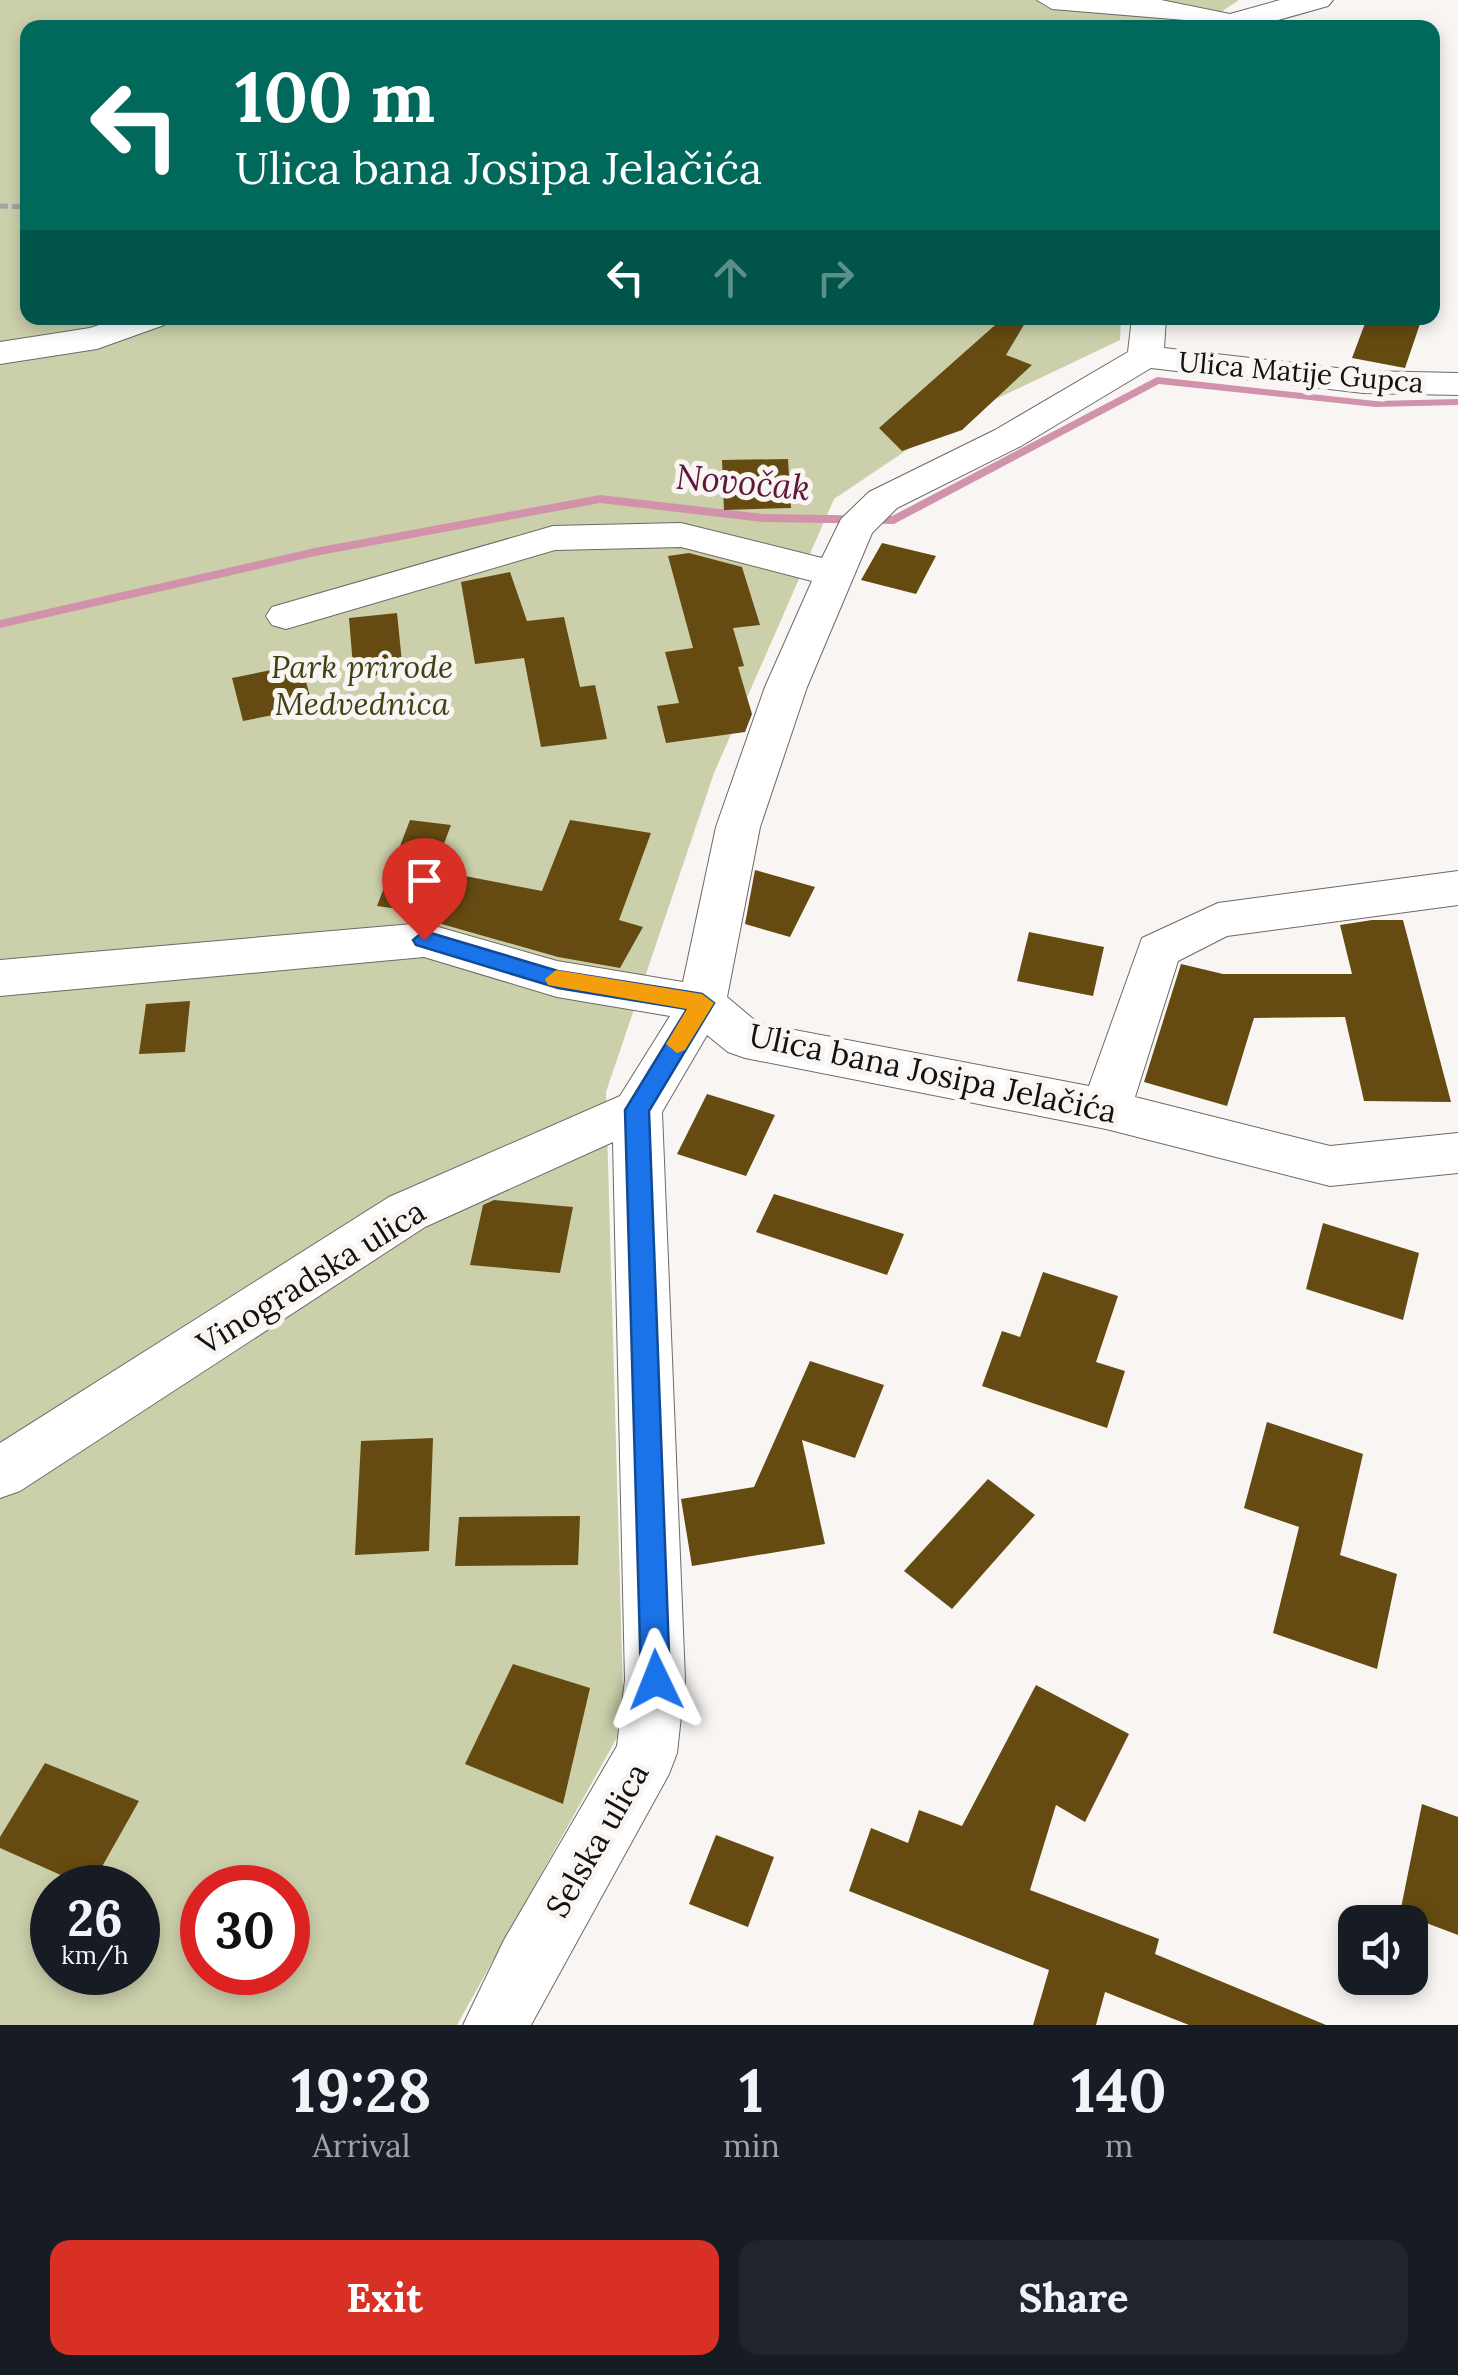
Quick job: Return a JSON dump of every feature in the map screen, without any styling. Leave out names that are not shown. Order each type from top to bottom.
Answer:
[{"type":"street","points":[[1052,0],[1188,11],[1211,20]]},
{"type":"street","points":[[1248,20],[1318,0]]},
{"type":"street","points":[[0,353],[97,338],[133,325]]},
{"type":"street","points":[[637,1110],[702,1003],[738,827],[786,687],[835,574],[869,514],[1145,357],[1148,325]]},
{"type":"street","name":"Ulica Matije Gupca","points":[[1145,357],[1363,382],[1458,384]]},
{"type":"street","points":[[286,616],[553,538],[681,536],[759,551],[835,574]]},
{"type":"street","points":[[1106,1109],[1158,950],[1218,920],[1458,888]]},
{"type":"street","points":[[0,978],[424,940],[558,979],[702,1003]]},
{"type":"street","name":"Ulica bana Josipa Jelačića","points":[[702,1003],[745,1039],[1106,1109],[1330,1166],[1458,1153]]},
{"type":"street","name":"Vinogradska ulica","points":[[0,1473],[407,1212],[637,1110]]},
{"type":"street","name":"Selska ulica","points":[[496,2025],[647,1753],[656,1680],[637,1110]]},
{"type":"green space","name":"Park prirode Medvednica","points":[[0,0],[1239,0],[1209,20],[20,20],[20,325],[1121,325],[1120,340],[950,421],[834,499],[714,773],[606,1092],[624,1725],[457,2025],[0,2025]]},
{"type":"building","points":[[995,325],[1024,325],[1006,355],[1032,365],[962,430],[902,451],[879,428]]},
{"type":"building","points":[[1364,325],[1420,325],[1405,368],[1352,358]]},
{"type":"building","points":[[788,459],[791,508],[724,510],[722,460]]},
{"type":"building","points":[[882,543],[936,556],[916,594],[861,580]]},
{"type":"building","points":[[689,553],[742,567],[760,625],[733,628],[744,666],[738,667],[752,714],[745,732],[666,743],[657,706],[679,703],[665,652],[693,648],[668,556]]},
{"type":"building","points":[[510,572],[527,621],[564,617],[580,687],[595,685],[607,739],[541,747],[524,658],[475,664],[461,582]]},
{"type":"building","points":[[397,613],[403,672],[354,678],[349,618]]},
{"type":"building","points":[[301,664],[313,707],[243,721],[232,678]]},
{"type":"building","points":[[410,820],[451,825],[434,870],[542,891],[570,820],[651,833],[619,920],[643,927],[620,968],[558,957],[431,921],[434,914],[377,906]]},
{"type":"building","points":[[755,870],[815,887],[790,937],[745,924]]},
{"type":"building","points":[[1403,920],[1451,1102],[1364,1101],[1345,1017],[1254,1018],[1227,1106],[1144,1082],[1181,964],[1223,974],[1352,974],[1340,925]]},
{"type":"building","points":[[1029,932],[1104,947],[1093,996],[1017,981]]},
{"type":"building","points":[[190,1001],[185,1052],[139,1054],[146,1004]]},
{"type":"building","points":[[707,1094],[775,1115],[746,1176],[677,1154]]},
{"type":"building","points":[[774,1194],[904,1234],[887,1275],[756,1232]]},
{"type":"building","points":[[494,1200],[573,1207],[560,1273],[470,1265],[483,1205]]},
{"type":"building","points":[[1323,1223],[1419,1253],[1403,1320],[1306,1289]]},
{"type":"building","points":[[1043,1272],[1118,1296],[1096,1362],[1125,1371],[1107,1428],[982,1386],[1002,1331],[1020,1337]]},
{"type":"building","points":[[810,1361],[884,1385],[855,1458],[802,1440],[825,1544],[692,1566],[681,1499],[754,1487]]},
{"type":"building","points":[[1267,1422],[1363,1454],[1340,1555],[1397,1574],[1377,1669],[1273,1633],[1299,1527],[1244,1508]]},
{"type":"building","points":[[433,1438],[429,1551],[355,1555],[361,1441]]},
{"type":"building","points":[[988,1479],[1035,1515],[952,1609],[904,1571]]},
{"type":"building","points":[[580,1516],[578,1565],[455,1566],[459,1517]]},
{"type":"building","points":[[513,1664],[590,1688],[563,1804],[465,1764]]},
{"type":"building","points":[[1036,1685],[1129,1734],[1085,1822],[1056,1805],[1030,1890],[1159,1939],[1155,1954],[1326,2025],[1189,2025],[1105,1992],[1096,2025],[1033,2025],[1049,1970],[849,1891],[871,1828],[908,1843],[919,1810],[962,1826]]},
{"type":"building","points":[[45,1763],[139,1801],[103,1865],[38,1865],[0,1848],[0,1837]]},
{"type":"building","points":[[1422,1804],[1458,1817],[1458,1935],[1428,1924],[1428,1905],[1402,1905]]},
{"type":"building","points":[[716,1835],[774,1857],[748,1927],[689,1904]]},
{"type":"waterway","name":"Novočak","points":[[0,624],[315,552],[600,499],[763,518],[894,520],[1157,380],[1375,404],[1458,402]]},
{"type":"slow traffic","points":[[556,979],[702,1003],[677,1044]]},
{"type":"route","points":[[424,940],[558,979],[702,1003],[637,1110],[656,1680]]}]
